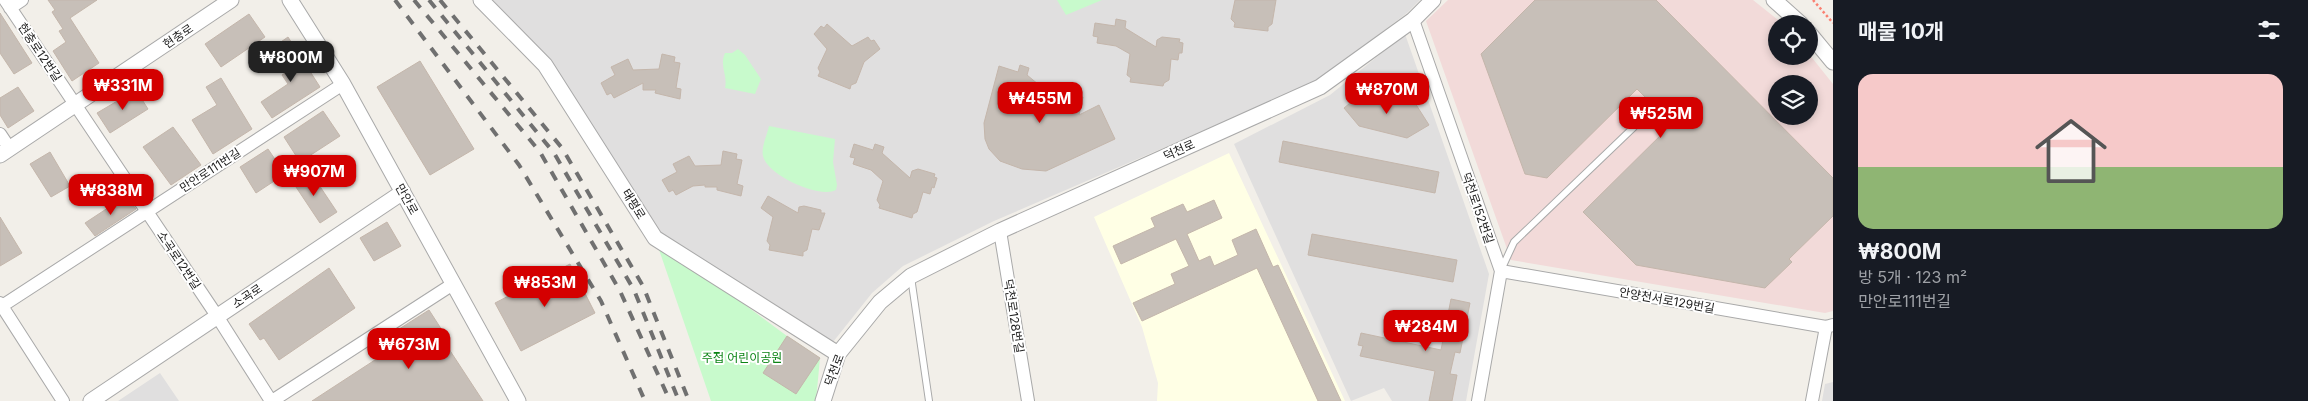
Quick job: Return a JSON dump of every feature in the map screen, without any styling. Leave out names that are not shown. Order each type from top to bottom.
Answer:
[{"type":"street","points":[[7,4],[22,0]]},
{"type":"street","name":"현충로","points":[[5,152],[231,0]]},
{"type":"street","name":"만안로","points":[[290,0],[343,84],[518,401]]},
{"type":"street","name":"태평로","points":[[481,0],[545,65],[567,96],[655,238],[838,354]]},
{"type":"street","name":"덕천로","points":[[823,401],[838,354],[880,302],[911,276],[1000,231],[1320,87],[1413,20],[1433,0]]},
{"type":"street","points":[[1774,0],[1791,15]]},
{"type":"street","name":"현충로12번길","points":[[7,4],[75,104]]},
{"type":"street","name":"덕천로152번길","points":[[1413,20],[1501,271],[1478,401]]},
{"type":"street","points":[[1818,44],[1833,62]]},
{"type":"street","name":"만안로111번길","points":[[1,304],[343,84]]},
{"type":"street","name":"소곡로12번길","points":[[75,104],[272,401]]},
{"type":"street","points":[[0,134],[5,152]]},
{"type":"street","name":"소곡로","points":[[91,401],[402,192]]},
{"type":"street","name":"덕천로128번길","points":[[1000,231],[1028,401]]},
{"type":"street","name":"안양천서로129번길","points":[[1501,271],[1829,326]]},
{"type":"street","points":[[272,401],[453,284]]},
{"type":"street","points":[[1,304],[63,401]]},
{"type":"street","points":[[1812,401],[1829,326]]},
{"type":"lane","points":[[1501,271],[1514,242],[1634,127]]},
{"type":"lane","points":[[911,276],[929,401]]},
{"type":"path","points":[[1813,0],[1833,23]]},
{"type":"shaded area","points":[[483,0],[1420,0],[1407,13],[1316,82],[994,221],[903,266],[872,293],[833,342],[653,235],[543,61]]},
{"type":"shaded area","points":[[1448,0],[1753,0],[1772,15],[1768,15],[1768,65],[1818,65],[1833,84],[1833,311],[1825,313],[1511,260],[1426,21]]},
{"type":"shaded area","points":[[1405,34],[1489,274],[1466,401],[1392,401],[1384,388],[1351,401],[1234,144],[1330,95]]},
{"type":"shaded area","points":[[1229,153],[1345,401],[1157,401],[1158,383],[1142,327],[1094,217]]},
{"type":"shaded area","points":[[160,373],[179,401],[118,401]]},
{"type":"shaded area","points":[[1833,382],[1833,401],[1822,401],[1825,384]]},
{"type":"green space","points":[[1057,0],[1102,0],[1066,15]]},
{"type":"green space","points":[[738,49],[745,55],[761,79],[755,94],[725,88],[723,58],[725,53],[732,53]]},
{"type":"green space","points":[[769,126],[835,139],[833,162],[837,185],[836,190],[828,192],[806,188],[774,171],[763,156],[763,145]]},
{"type":"green space","name":"주접 어린이공원","points":[[655,238],[787,336],[820,358],[816,401],[711,401]]},
{"type":"building","points":[[48,0],[97,0],[70,18],[99,63],[72,81],[53,51],[66,42],[59,31],[63,29],[52,12],[55,10]]},
{"type":"building","points":[[1235,0],[1276,0],[1272,24],[1268,27],[1268,31],[1234,27],[1235,23],[1231,19]]},
{"type":"building","points":[[1535,0],[1656,0],[1768,113],[1768,125],[1780,125],[1833,178],[1833,216],[1789,259],[1792,262],[1765,288],[1636,265],[1583,212],[1672,124],[1637,89],[1547,178],[1525,174],[1481,54]]},
{"type":"building","points":[[0,13],[32,63],[14,74],[0,53]]},
{"type":"building","points":[[249,14],[265,37],[221,67],[205,44]]},
{"type":"building","points":[[1116,19],[1126,21],[1125,28],[1156,47],[1157,40],[1162,37],[1180,39],[1179,42],[1183,43],[1182,53],[1179,53],[1178,60],[1171,59],[1169,80],[1163,86],[1130,82],[1131,78],[1127,75],[1130,54],[1116,46],[1097,43],[1098,37],[1093,36],[1095,23],[1115,26]]},
{"type":"building","points":[[827,24],[852,46],[868,37],[871,41],[874,40],[880,49],[864,62],[856,83],[851,85],[850,89],[818,76],[820,72],[818,68],[827,49],[814,34],[821,26],[824,28]]},
{"type":"building","points":[[288,37],[320,87],[272,118],[261,102],[288,84],[282,75],[294,67],[278,44]]},
{"type":"building","points":[[662,54],[675,57],[674,62],[680,63],[676,88],[681,89],[680,99],[655,93],[656,90],[643,90],[643,83],[614,98],[611,93],[607,95],[601,83],[615,75],[611,67],[628,59],[633,70],[659,69]]},
{"type":"building","points":[[420,61],[474,149],[430,175],[377,87]]},
{"type":"building","points":[[1020,65],[1029,68],[1027,75],[1056,99],[1057,91],[1060,90],[1080,94],[1080,97],[1083,97],[1079,115],[1099,105],[1115,139],[1046,171],[1022,169],[1000,161],[989,149],[985,139],[984,123],[999,66],[1018,72]]},
{"type":"building","points":[[221,78],[252,129],[213,154],[192,120],[217,105],[206,87]]},
{"type":"building","points":[[18,87],[34,111],[8,128],[0,115],[0,98]]},
{"type":"building","points":[[136,90],[148,109],[110,133],[97,113]]},
{"type":"building","points":[[1361,94],[1415,103],[1429,125],[1407,138],[1359,126],[1344,108]]},
{"type":"building","points":[[323,111],[340,136],[300,162],[284,137]]},
{"type":"building","points":[[173,127],[201,165],[171,185],[143,147]]},
{"type":"building","points":[[1283,141],[1439,172],[1435,193],[1279,162]]},
{"type":"building","points":[[854,144],[873,150],[875,144],[884,147],[882,153],[910,178],[912,171],[918,169],[935,174],[934,177],[937,178],[934,188],[932,187],[930,194],[923,192],[917,212],[913,214],[912,218],[879,208],[880,205],[877,200],[883,181],[871,170],[853,164],[855,158],[850,157]]},
{"type":"building","points":[[268,149],[285,174],[256,193],[240,167]]},
{"type":"building","points":[[723,151],[737,154],[736,159],[742,160],[737,184],[743,186],[741,196],[717,190],[717,187],[705,187],[705,185],[693,186],[676,195],[673,190],[669,192],[662,180],[677,172],[673,164],[689,156],[695,166],[721,165]]},
{"type":"building","points":[[50,152],[70,186],[51,197],[30,164]]},
{"type":"building","points":[[309,170],[337,212],[320,223],[292,181]]},
{"type":"building","points":[[126,196],[136,209],[95,236],[85,223]]},
{"type":"building","points":[[768,196],[798,213],[799,207],[804,206],[821,210],[821,213],[825,213],[819,230],[812,229],[807,250],[803,252],[803,256],[769,250],[770,245],[767,241],[773,217],[761,208]]},
{"type":"building","points":[[1214,200],[1222,218],[1187,234],[1199,261],[1210,256],[1214,266],[1238,255],[1232,240],[1256,229],[1273,267],[1278,265],[1341,401],[1318,401],[1257,268],[1142,321],[1133,303],[1175,284],[1171,274],[1189,266],[1176,239],[1121,264],[1113,246],[1155,227],[1151,218],[1183,204],[1187,212]]},
{"type":"building","points":[[0,217],[22,253],[0,266]]},
{"type":"building","points":[[387,222],[401,246],[374,261],[360,238]]},
{"type":"building","points":[[1312,234],[1457,260],[1453,282],[1308,255]]},
{"type":"building","points":[[570,264],[595,313],[521,351],[495,303]]},
{"type":"building","points":[[329,268],[355,308],[279,360],[264,338],[260,340],[249,324]]},
{"type":"building","points":[[1451,299],[1470,303],[1460,353],[1455,352],[1450,374],[1457,375],[1452,401],[1429,401],[1435,371],[1360,356],[1363,346],[1358,345],[1361,333],[1441,350]]},
{"type":"building","points":[[429,310],[449,341],[445,343],[483,401],[312,401],[378,358],[371,347]]},
{"type":"building","points":[[787,336],[820,358],[796,394],[763,373]]},
{"type":"railway","points":[[395,0],[519,165],[601,301],[645,401]]},
{"type":"railway","points":[[414,0],[540,152],[620,291],[670,401]]},
{"type":"railway","points":[[429,0],[554,153],[634,290],[679,401]]},
{"type":"railway","points":[[440,0],[562,148],[643,286],[689,401]]}]
